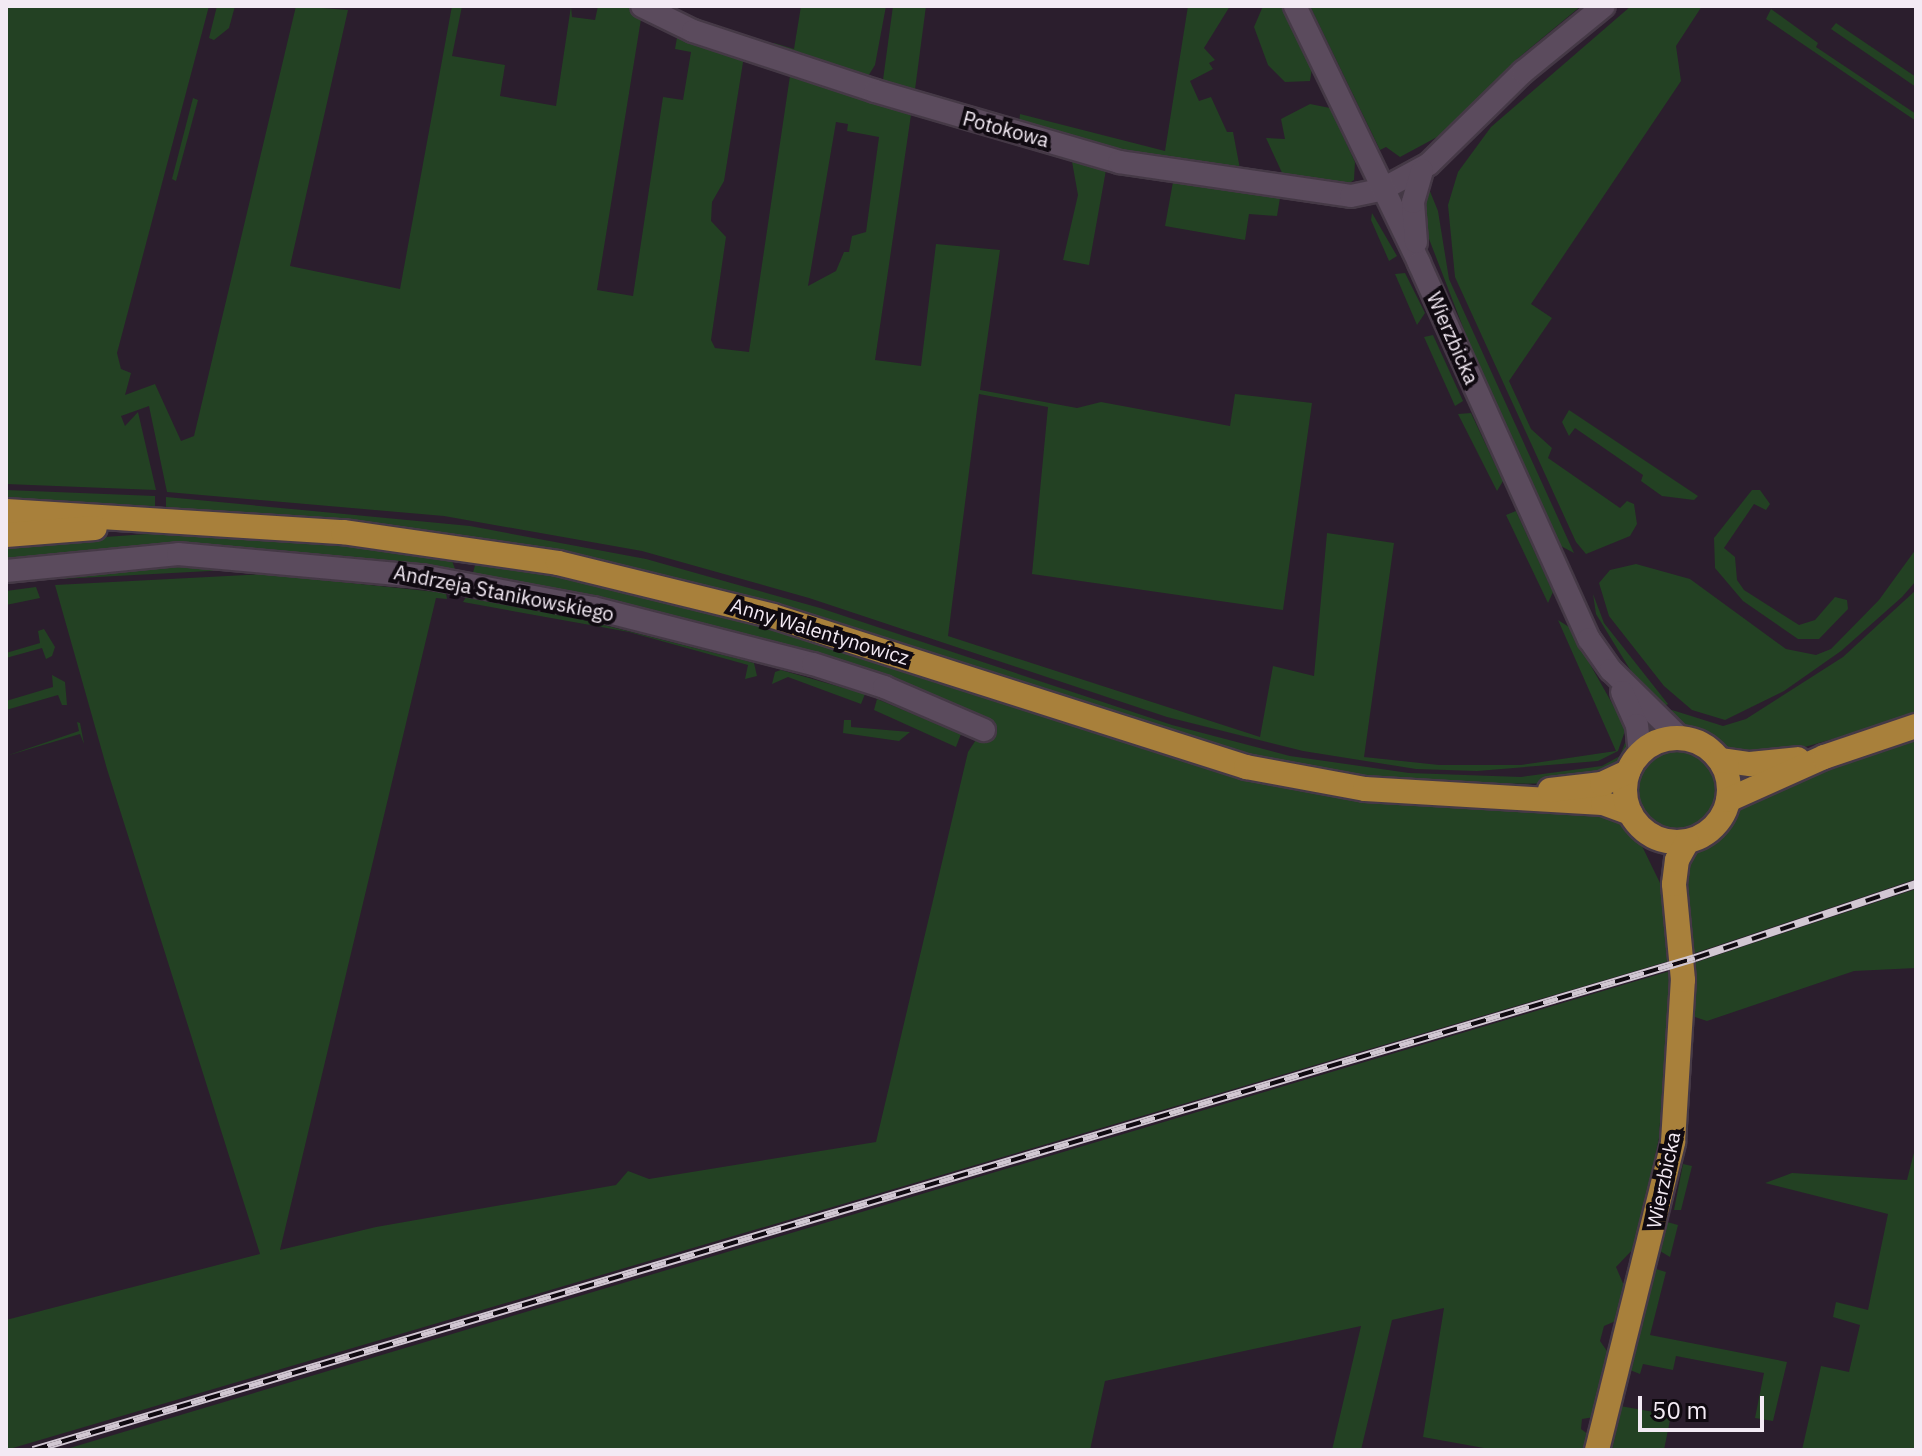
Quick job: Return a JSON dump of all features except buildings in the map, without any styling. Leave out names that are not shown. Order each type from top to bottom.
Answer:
[{"type":"main road","name":"Anny Walentynowicz","points":[[6,511],[400,538],[581,568],[773,616],[1213,759],[1334,784],[1466,797],[1603,803],[1630,813]]},
{"type":"main road","name":"Anny Walentynowicz","points":[[6,535],[161,522]]},
{"type":"main road","points":[[1728,800],[1824,757],[1916,726]]},
{"type":"main road","points":[[1680,738],[1699,743],[1720,760],[1728,777],[1728,800],[1714,827],[1687,842],[1650,835],[1630,813],[1625,796],[1634,763],[1660,741],[1680,738]]},
{"type":"main road","points":[[1720,760],[1750,764],[1824,757]]},
{"type":"main road","name":"Anny Walentynowicz","points":[[1466,797],[1587,786],[1634,763]]},
{"type":"main road","name":"Wierzbicka","points":[[1650,835],[1675,904]]},
{"type":"main road","name":"Wierzbicka","points":[[1597,1450],[1673,1142],[1683,1010],[1675,904],[1677,860],[1687,842]]},
{"type":"street","name":"Potokowa","points":[[642,6],[693,31],[860,86],[1119,162],[1351,196],[1383,189],[1422,170],[1450,149],[1523,72],[1604,6]]},
{"type":"street","name":"Wierzbicka","points":[[1295,6],[1419,263],[1589,639],[1611,670],[1680,738]]},
{"type":"street","points":[[1419,263],[1413,202],[1422,170]]},
{"type":"street","name":"Andrzeja Stanikowskiego","points":[[6,571],[178,554],[422,576],[593,608],[813,664],[894,691],[984,730]]},
{"type":"street","name":"Wierzbicka","points":[[1611,670],[1637,725],[1634,763]]},
{"type":"green space","points":[[6,6],[209,6],[117,353],[121,369],[131,373],[125,395],[155,384],[181,441],[194,436],[296,6],[348,10],[290,266],[400,289],[452,6],[462,6],[452,56],[505,65],[500,96],[556,106],[571,6],[572,17],[595,20],[598,6],[628,6],[642,13],[597,290],[633,296],[663,97],[683,100],[691,52],[675,49],[678,32],[744,56],[724,181],[712,202],[711,221],[726,237],[711,340],[715,348],[749,352],[791,69],[912,108],[875,360],[921,366],[936,244],[1000,250],[980,390],[1077,408],[1101,402],[1230,426],[1235,394],[1312,403],[1283,610],[1032,574],[1048,407],[979,394],[948,636],[1260,737],[1273,666],[1314,676],[1327,533],[1394,543],[1364,757],[1439,765],[1521,765],[1616,751],[1558,620],[1569,627],[1626,728],[1618,751],[1598,761],[1477,771],[1416,769],[1303,751],[1167,717],[809,598],[642,551],[444,516],[167,492],[149,406],[121,416],[125,426],[138,412],[156,490],[6,484]],"holes":[[[836,122],[848,124],[847,131],[879,137],[866,232],[852,236],[849,252],[844,252],[836,271],[808,286]]]},
{"type":"green space","points":[[217,6],[235,6],[229,28],[214,40],[209,38]]},
{"type":"green space","points":[[801,6],[886,6],[875,65],[867,78],[773,53],[774,43],[794,49]]},
{"type":"green space","points":[[893,6],[926,6],[914,97],[886,88],[883,80]]},
{"type":"green space","points":[[1188,6],[1230,6],[1204,48],[1215,60],[1209,63],[1213,69],[1190,81],[1199,101],[1211,97],[1227,132],[1233,132],[1240,169],[1131,154],[1019,124],[1020,114],[1165,151]]},
{"type":"green space","points":[[1263,6],[1282,6],[1312,68],[1310,81],[1285,82],[1268,65],[1254,27]]},
{"type":"green space","points":[[1310,6],[1581,6],[1516,60],[1439,136],[1400,157],[1386,147],[1380,150]]},
{"type":"green space","points":[[1631,6],[1702,6],[1676,46],[1681,81],[1531,304],[1552,318],[1509,381],[1531,429],[1552,448],[1548,458],[1620,508],[1627,501],[1634,504],[1637,524],[1630,536],[1586,554],[1576,542],[1455,277],[1448,205],[1458,172],[1491,127]]},
{"type":"green space","points":[[1771,9],[1818,43],[1816,47],[1916,114],[1916,121],[1766,19]]},
{"type":"green space","points":[[1836,23],[1916,77],[1916,87],[1831,29]]},
{"type":"green space","points":[[193,98],[198,100],[176,181],[172,179]]},
{"type":"green space","points":[[1310,104],[1330,108],[1355,162],[1354,180],[1345,186],[1284,177],[1266,138],[1285,139],[1281,119]]},
{"type":"green space","points":[[1071,156],[1106,170],[1089,265],[1063,260],[1078,195]]},
{"type":"green space","points":[[1173,182],[1280,198],[1277,216],[1249,214],[1245,240],[1165,226]]},
{"type":"green space","points":[[1427,184],[1438,211],[1449,279],[1574,553],[1557,544],[1504,434],[1421,218]]},
{"type":"green space","points":[[1372,213],[1397,256],[1389,261],[1371,220]]},
{"type":"green space","points":[[1405,273],[1425,313],[1417,325],[1395,274]]},
{"type":"green space","points":[[1433,335],[1463,401],[1455,406],[1424,337]]},
{"type":"green space","points":[[1569,410],[1698,496],[1694,500],[1662,496],[1641,481],[1643,475],[1575,428],[1569,436],[1562,422]]},
{"type":"green space","points":[[1471,413],[1503,481],[1497,491],[1458,414]]},
{"type":"green space","points":[[6,490],[155,496],[155,508],[6,501]]},
{"type":"green space","points":[[1752,490],[1760,490],[1770,504],[1766,510],[1754,504],[1724,548],[1735,557],[1737,580],[1744,590],[1799,625],[1815,620],[1835,597],[1847,600],[1848,609],[1819,639],[1798,639],[1743,601],[1715,568],[1714,538]]},
{"type":"green space","points":[[166,497],[470,526],[646,559],[820,608],[1172,725],[1290,756],[1409,773],[1521,777],[1602,766],[1620,756],[1628,735],[1628,747],[1615,768],[1563,783],[1444,785],[1360,777],[1251,758],[809,614],[636,568],[372,523],[166,510]]},
{"type":"green space","points":[[1516,511],[1553,592],[1548,603],[1506,515]]},
{"type":"green space","points":[[161,533],[362,544],[451,558],[455,569],[453,573],[410,565],[6,561],[6,544]]},
{"type":"green space","points":[[1916,549],[1916,581],[1902,597],[1841,651],[1784,691],[1725,720],[1692,710],[1664,686],[1609,616],[1599,583],[1610,570],[1636,564],[1690,579],[1786,649],[1816,655],[1831,649],[1879,600]]},
{"type":"green space","points":[[476,562],[576,577],[756,621],[1262,782],[1412,805],[1595,809],[1596,816],[1616,819],[1642,846],[1660,883],[1669,961],[6,1450],[6,1320],[260,1254],[107,769],[55,585],[265,574],[446,593],[447,599],[436,598],[280,1250],[376,1227],[616,1185],[628,1171],[649,1179],[876,1142],[968,752],[987,723],[472,576]]},
{"type":"green space","points":[[182,564],[247,569],[60,579],[69,573]]},
{"type":"green space","points":[[36,587],[40,598],[6,605],[6,591]]},
{"type":"green space","points":[[1916,590],[1916,715],[1770,757],[1724,751],[1662,715],[1672,710],[1723,726],[1746,719],[1843,657]]},
{"type":"green space","points":[[1593,594],[1604,623],[1668,704],[1658,710],[1642,689],[1596,614]]},
{"type":"green space","points":[[466,597],[560,614],[743,660],[754,663],[757,676],[745,679],[748,665],[629,632],[463,602]]},
{"type":"green space","points":[[44,629],[55,647],[52,656],[46,659],[42,648],[6,658],[6,653],[40,643],[38,631]]},
{"type":"green space","points":[[781,670],[865,694],[861,704],[788,677],[772,684],[775,672]]},
{"type":"green space","points":[[52,675],[65,682],[67,705],[62,705],[58,695],[6,710],[6,701],[53,687]]},
{"type":"green space","points":[[877,699],[961,734],[956,747],[874,710]]},
{"type":"green space","points":[[844,720],[851,720],[851,727],[910,732],[899,741],[843,733]]},
{"type":"green space","points":[[77,722],[80,723],[84,744],[80,734],[6,756],[79,731]]},
{"type":"green space","points":[[1916,739],[1916,879],[1692,954],[1684,863],[1726,829],[1739,803]]},
{"type":"green space","points":[[1670,748],[1686,748],[1701,755],[1712,766],[1719,789],[1716,805],[1707,818],[1686,830],[1670,830],[1655,823],[1644,812],[1637,797],[1637,781],[1644,766],[1655,755]]},
{"type":"green space","points":[[1916,889],[1916,968],[1854,971],[1707,1021],[1695,1017],[1694,963]]},
{"type":"green space","points":[[1670,971],[1659,1138],[1636,1246],[1616,1267],[1625,1288],[1618,1320],[1604,1326],[1600,1341],[1609,1354],[1594,1417],[1582,1419],[1581,1429],[1589,1435],[1586,1450],[1495,1450],[1423,1437],[1444,1308],[1392,1320],[1361,1450],[1332,1450],[1361,1326],[1105,1381],[1090,1450],[63,1450]]},
{"type":"green space","points":[[1916,1145],[1916,1450],[1802,1450],[1821,1366],[1849,1372],[1860,1325],[1833,1317],[1836,1302],[1868,1310],[1888,1214],[1765,1183],[1792,1173],[1907,1180]]},
{"type":"green space","points":[[1683,1164],[1692,1166],[1681,1210],[1674,1210]]},
{"type":"green space","points":[[1667,1222],[1678,1225],[1670,1257],[1660,1251]]},
{"type":"green space","points":[[1656,1269],[1666,1272],[1650,1335],[1787,1362],[1773,1421],[1755,1418],[1764,1373],[1676,1356],[1673,1370],[1643,1364],[1640,1374],[1630,1370]]},
{"type":"green space","points":[[1620,1406],[1671,1415],[1664,1450],[1609,1450]]},
{"type":"railway","points":[[33,1450],[1695,958],[1916,884]]}]
